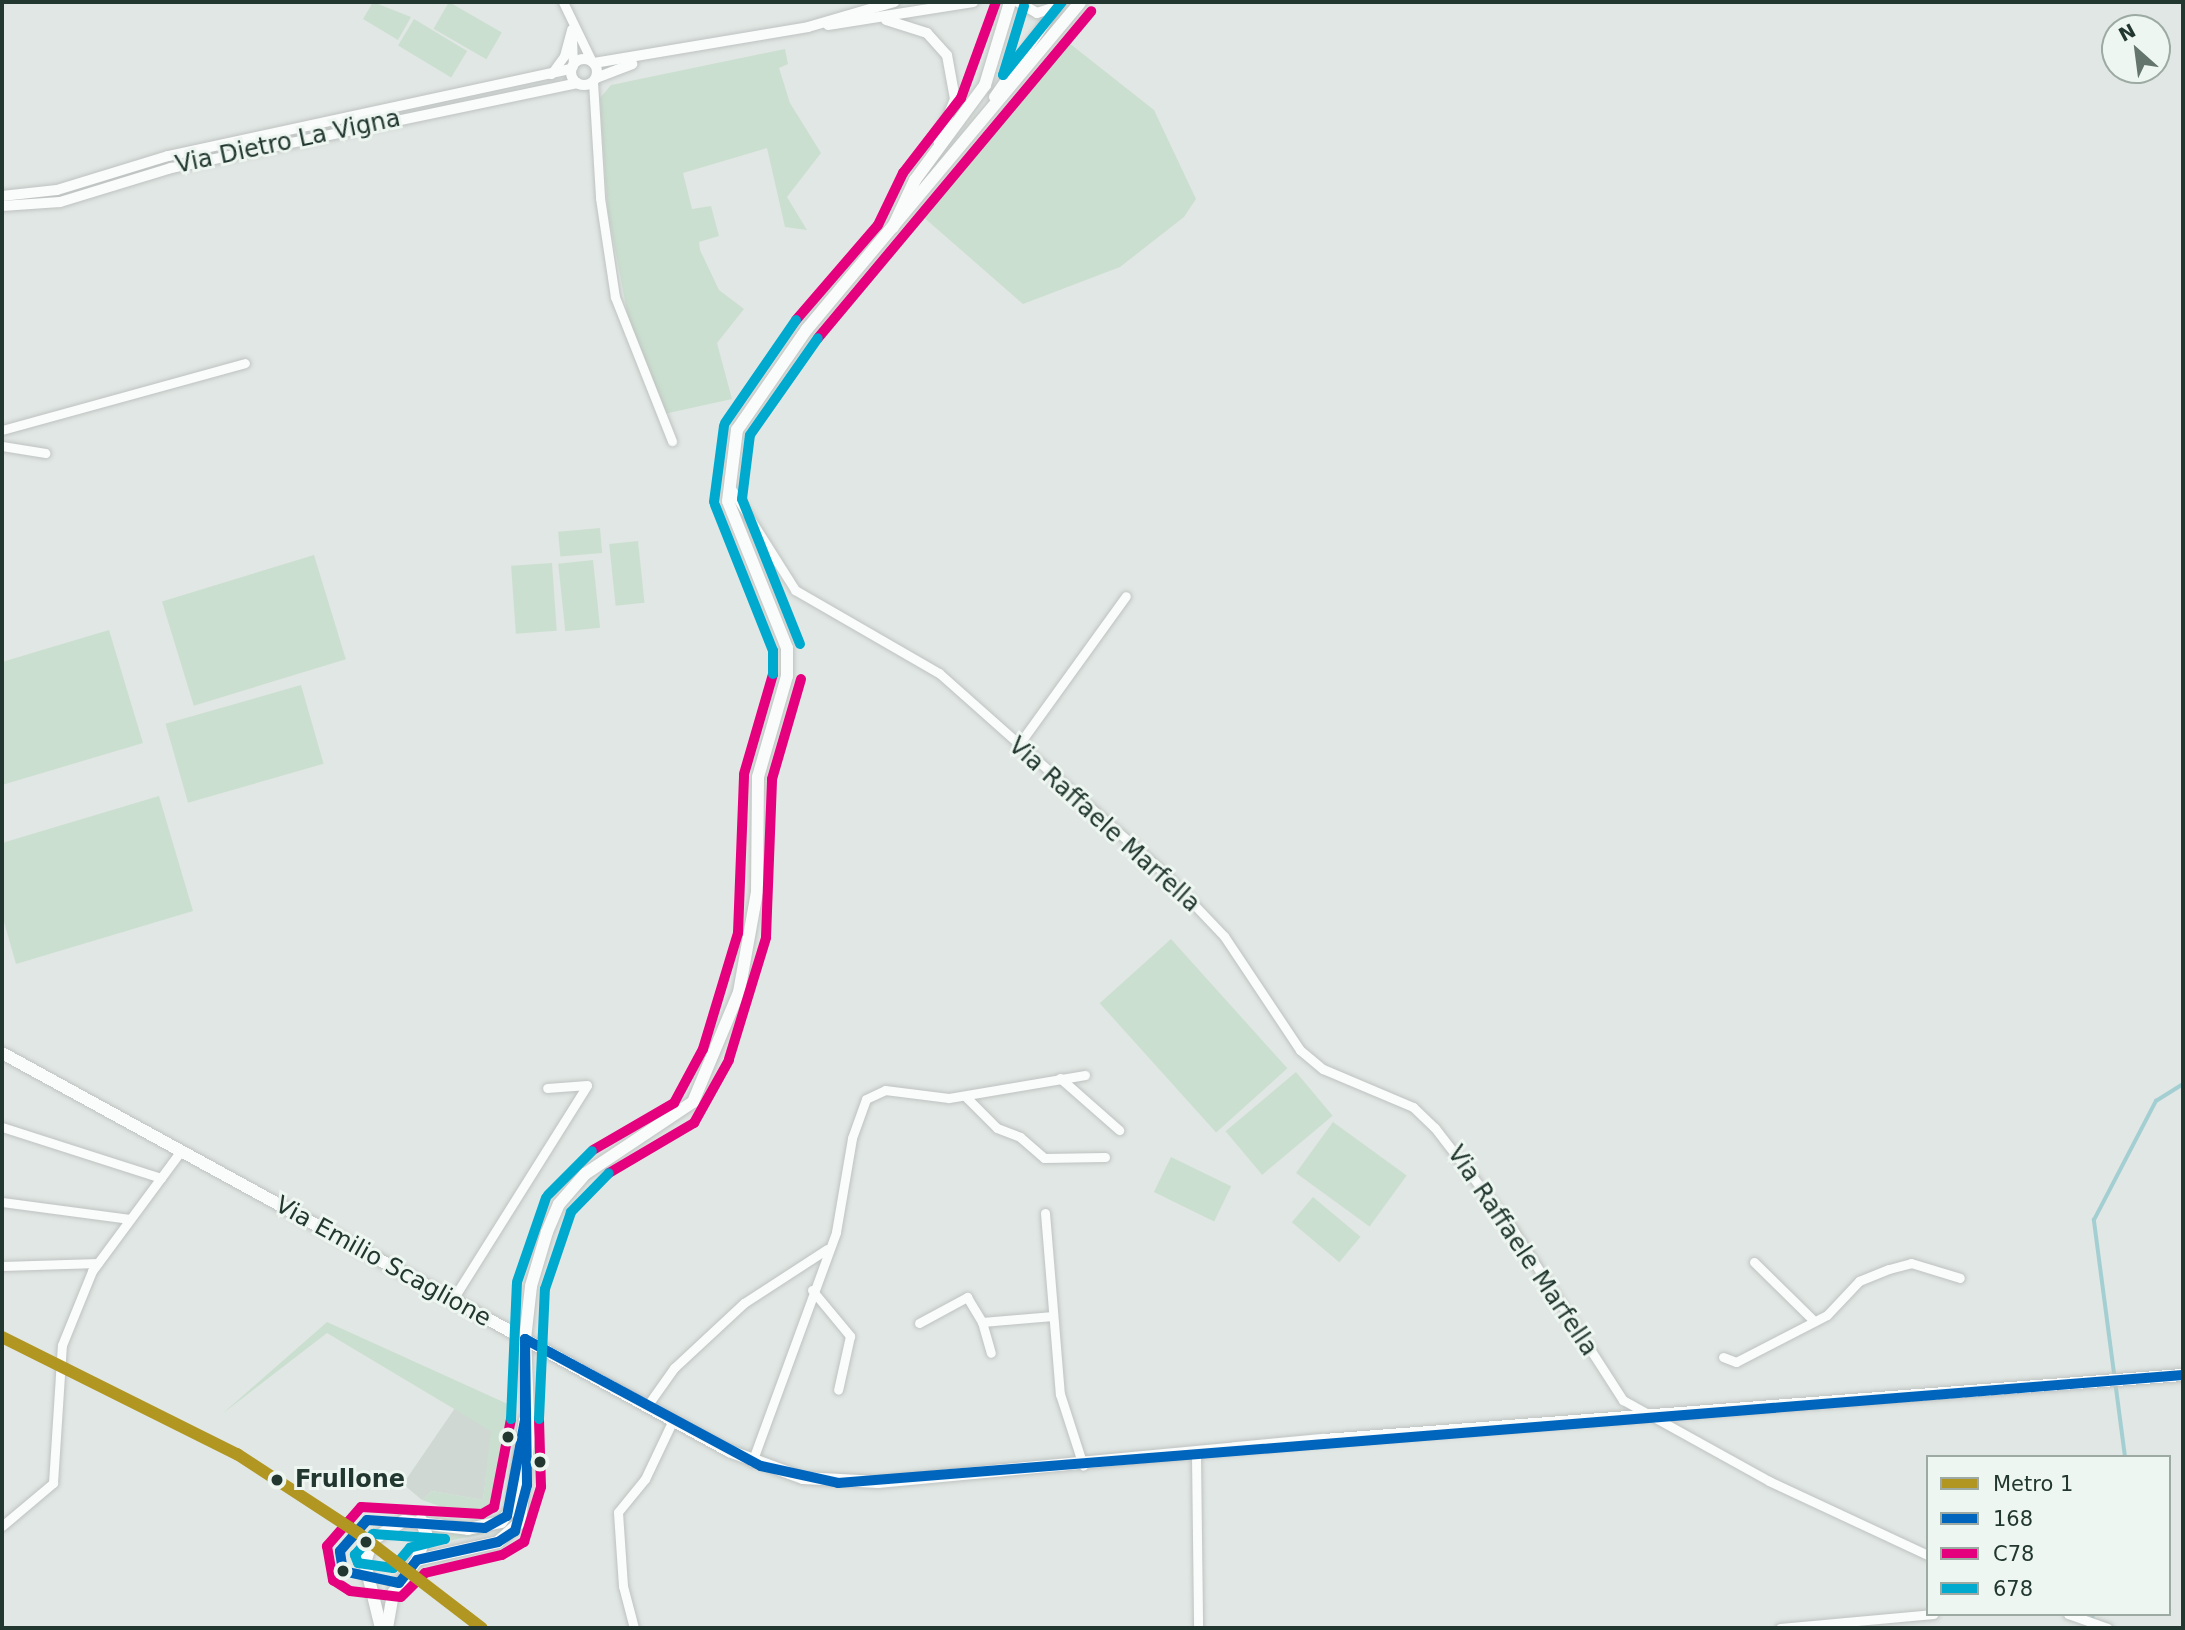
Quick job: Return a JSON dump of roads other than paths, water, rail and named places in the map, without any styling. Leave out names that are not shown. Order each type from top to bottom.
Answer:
[{"type":"main road","points":[[890,233],[927,164],[985,85],[1010,2]]},
{"type":"main road","points":[[417,1560],[498,1542],[515,1531],[526,1501],[525,1339],[536,1264],[559,1204],[600,1162],[685,1112],[739,992],[757,891],[758,777],[787,676],[787,648],[734,527],[726,479],[737,430],[754,400],[1080,2]]},
{"type":"main road","name":"Via Emilio Scaglione","points":[[2,1053],[752,1462],[838,1483],[2178,1375]]},
{"type":"main road","points":[[381,1628],[366,1551],[384,1527],[421,1520],[468,1529],[501,1522],[510,1510],[525,1420]]},
{"type":"main road","points":[[387,1628],[393,1593],[417,1560],[426,1534],[421,1520]]},
{"type":"street","points":[[563,2],[570,26],[573,67],[588,85]]},
{"type":"street","points":[[652,58],[808,27],[894,2]]},
{"type":"street","points":[[808,27],[886,20],[972,2]]},
{"type":"street","points":[[1018,2],[1037,13],[1061,3]]},
{"type":"street","points":[[972,136],[1061,3]]},
{"type":"street","points":[[886,20],[927,33],[953,70],[953,113],[927,164]]},
{"type":"street","points":[[570,26],[593,63],[588,85],[615,297],[672,442]]},
{"type":"street","points":[[551,74],[564,56],[570,26]]},
{"type":"street","name":"Via Dietro La Vigna","points":[[2,196],[57,190],[168,156],[551,74],[573,67],[652,58]]},
{"type":"street","name":"Via Dietro La Vigna","points":[[2,206],[60,202],[170,168],[588,85],[652,58]]},
{"type":"street","points":[[2,430],[246,363]]},
{"type":"street","points":[[2,446],[45,453]]},
{"type":"street","name":"Via Raffaele Marfella","points":[[726,479],[755,535],[795,590],[939,673],[1017,747],[1163,872],[1224,936],[1300,1050],[1323,1069],[1413,1107],[1436,1128],[1512,1228],[1618,1395],[1644,1417],[1926,1554]]},
{"type":"street","points":[[1017,747],[1126,596]]},
{"type":"street","points":[[752,1462],[827,1249],[836,1231],[852,1138],[866,1099],[885,1090],[965,1096],[1085,1074]]},
{"type":"street","points":[[1060,1078],[1119,1130]]},
{"type":"street","points":[[453,1299],[587,1085],[547,1088]]},
{"type":"street","points":[[965,1096],[997,1128],[1020,1137],[1044,1158],[1105,1157]]},
{"type":"street","points":[[2,1127],[160,1178]]},
{"type":"street","points":[[2,1526],[53,1483],[59,1381],[72,1314],[98,1263],[180,1152]]},
{"type":"street","points":[[2,1202],[130,1219]]},
{"type":"street","points":[[1045,1213],[1060,1394],[1083,1465]]},
{"type":"street","points":[[647,1406],[674,1368],[744,1303],[827,1249]]},
{"type":"street","points":[[1754,1262],[1812,1319]]},
{"type":"street","points":[[2,1266],[98,1263]]},
{"type":"street","points":[[1723,1357],[1736,1362],[1812,1319],[1839,1309],[1859,1281],[1889,1269],[1911,1263],[1960,1278]]},
{"type":"street","points":[[813,1290],[850,1336],[838,1390]]},
{"type":"street","points":[[919,1323],[967,1297],[982,1322],[991,1353]]},
{"type":"street","points":[[982,1322],[1054,1316]]},
{"type":"street","points":[[634,1628],[623,1586],[618,1512],[645,1479],[673,1420]]},
{"type":"street","points":[[1196,1455],[1198,1628]]},
{"type":"street","points":[[1780,1628],[1926,1615]]},
{"type":"street","points":[[2074,1616],[2108,1628]]},
{"type":"waterway","points":[[2125,1455],[2094,1220],[2156,1101],[2183,1084]]},
{"type":"waterway","points":[[2091,1628],[2093,1616]]},
{"type":"metro line","name":"1","points":[[2,1337],[237,1454],[358,1533],[482,1628]]},
{"type":"place","name":"Frullone","points":[[277,1480]]}]
